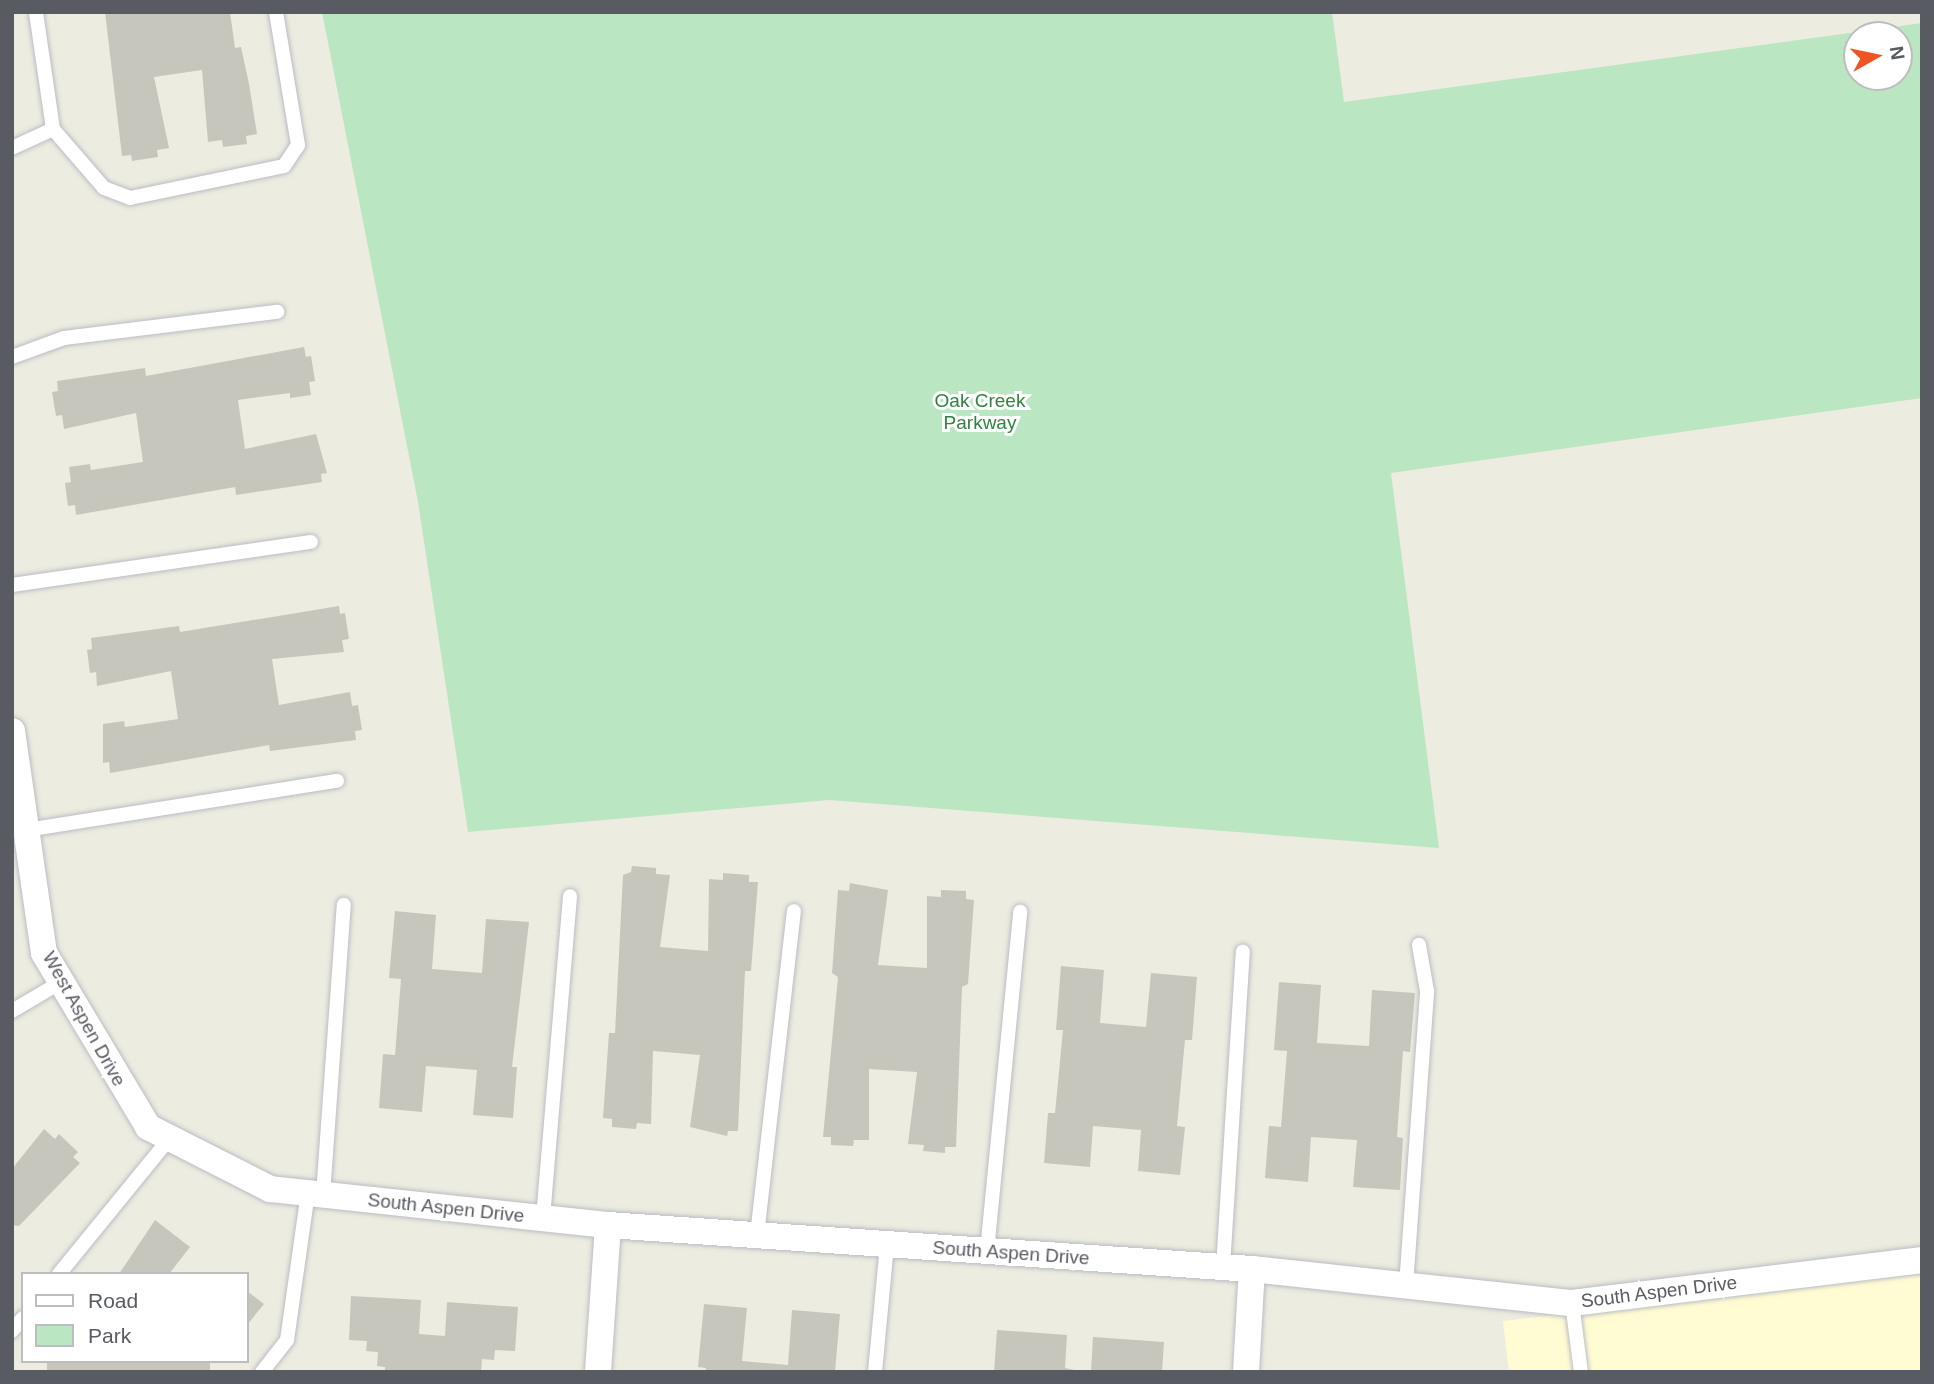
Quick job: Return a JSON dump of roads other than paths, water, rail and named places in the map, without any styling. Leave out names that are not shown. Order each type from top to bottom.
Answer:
[{"type":"street","name":"West Aspen Drive","points":[[12,731],[44,953],[128,1098]]},
{"type":"street","name":"South Aspen Drive","points":[[128,1098],[148,1127],[270,1189],[608,1225],[1252,1269],[1572,1303],[1922,1260]]},
{"type":"street","points":[[598,1372],[608,1225]]},
{"type":"street","points":[[1246,1372],[1252,1269]]},
{"type":"lane","points":[[36,12],[53,129],[104,188],[130,198],[284,166],[298,145],[276,12]]},
{"type":"lane","points":[[12,148],[53,129]]},
{"type":"lane","points":[[12,357],[64,338],[277,312]]},
{"type":"lane","points":[[12,585],[311,542]]},
{"type":"lane","points":[[26,830],[337,781]]},
{"type":"lane","points":[[542,1218],[570,896]]},
{"type":"lane","points":[[262,1372],[287,1340],[316,1194],[344,905]]},
{"type":"lane","points":[[757,1235],[794,911]]},
{"type":"lane","points":[[987,1251],[1020,912]]},
{"type":"lane","points":[[1406,1286],[1427,990],[1419,945]]},
{"type":"lane","points":[[1223,1267],[1243,952]]},
{"type":"lane","points":[[12,1011],[61,982]]},
{"type":"lane","points":[[61,1272],[169,1139]]},
{"type":"lane","points":[[875,1372],[887,1244]]},
{"type":"lane","points":[[1572,1303],[1581,1372]]},
{"type":"park label","name":"Oak Creek Parkway","points":[[980,412]]}]
